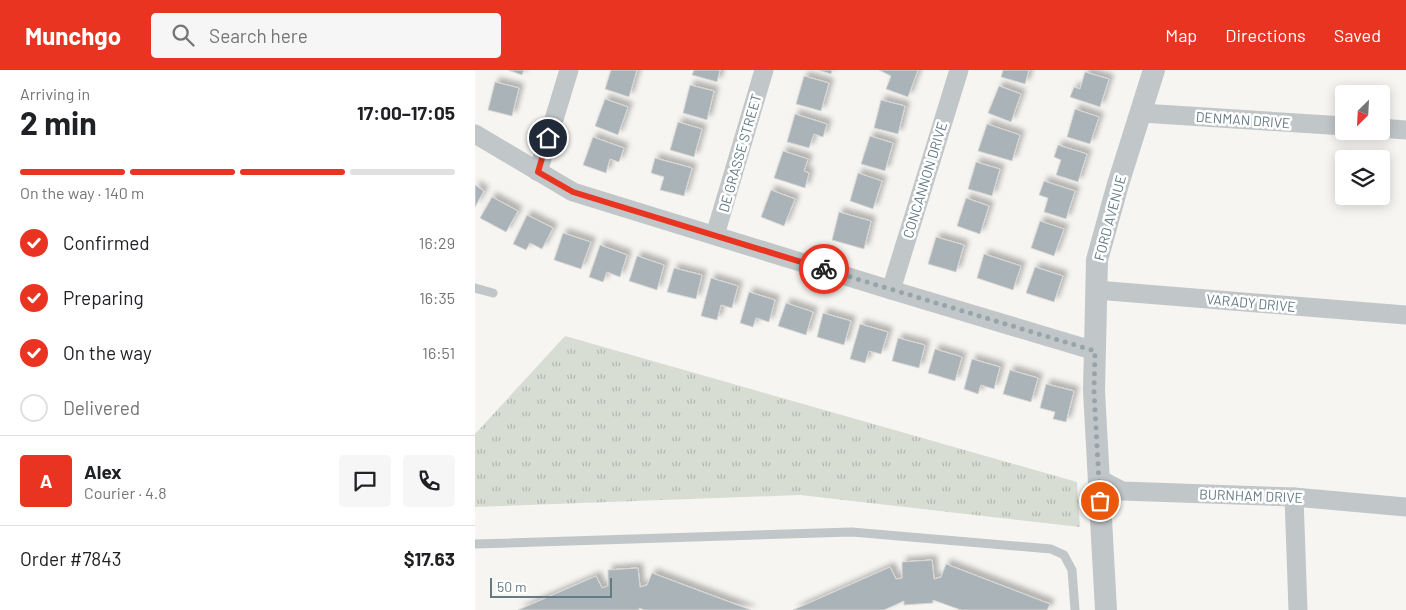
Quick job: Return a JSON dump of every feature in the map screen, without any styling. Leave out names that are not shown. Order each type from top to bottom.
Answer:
[{"type":"street","points":[[538,172],[569,70]]},
{"type":"street","name":"DE GRASSE STREET","points":[[715,235],[764,70]]},
{"type":"street","name":"CONCANNON DRIVE","points":[[891,290],[959,70]]},
{"type":"street","name":"FORD AVENUE","points":[[1106,610],[1094,391],[1097,260],[1118,184],[1154,70]]},
{"type":"street","name":"DENMAN DRIVE","points":[[1141,113],[1335,125]]},
{"type":"street","points":[[1390,129],[1406,130]]},
{"type":"street","points":[[475,134],[573,192],[1095,351]]},
{"type":"street","name":"VARADY DRIVE","points":[[1096,290],[1406,315]]},
{"type":"street","name":"BURNHAM DRIVE","points":[[1099,479],[1121,491],[1294,497],[1406,507]]},
{"type":"street","points":[[1294,497],[1298,610]]},
{"type":"lane","points":[[475,288],[493,293]]},
{"type":"lane","points":[[475,544],[852,532],[1051,549],[1063,555],[1072,570],[1075,610]]},
{"type":"green space","points":[[565,336],[1077,482],[1080,527],[800,495],[475,507],[475,434]]},
{"type":"building","points":[[508,70],[524,70],[522,75]]},
{"type":"building","points":[[611,70],[637,70],[629,97],[605,89]]},
{"type":"building","points":[[694,70],[720,70],[717,82],[692,75]]},
{"type":"building","points":[[818,70],[832,70],[831,74]]},
{"type":"building","points":[[879,70],[918,70],[908,97],[886,89],[891,76]]},
{"type":"building","points":[[1003,70],[1029,70],[1025,84],[1001,77]]},
{"type":"building","points":[[1085,72],[1109,79],[1100,107],[1070,97],[1074,87],[1080,89]]},
{"type":"building","points":[[804,76],[829,83],[821,111],[796,104]]},
{"type":"building","points":[[495,82],[519,88],[512,116],[488,110]]},
{"type":"building","points":[[690,85],[714,91],[707,120],[683,113]]},
{"type":"building","points":[[999,86],[1021,94],[1011,122],[988,113]]},
{"type":"building","points":[[605,99],[628,107],[618,135],[595,126]]},
{"type":"building","points":[[881,100],[905,106],[898,134],[874,128]]},
{"type":"building","points":[[1075,109],[1099,117],[1090,144],[1067,137]]},
{"type":"building","points":[[795,114],[827,124],[823,137],[814,134],[809,148],[787,142]]},
{"type":"building","points":[[678,122],[702,129],[694,157],[670,150]]},
{"type":"building","points":[[987,124],[1020,135],[1012,161],[978,151]]},
{"type":"building","points":[[870,136],[893,143],[885,171],[861,164]]},
{"type":"building","points":[[593,137],[624,148],[619,162],[610,159],[606,173],[583,165]]},
{"type":"building","points":[[1058,145],[1087,154],[1078,182],[1056,175],[1061,160],[1054,157]]},
{"type":"building","points":[[783,151],[808,159],[804,171],[809,173],[805,188],[774,178]]},
{"type":"building","points":[[655,158],[692,168],[684,196],[660,190],[664,177],[651,173]]},
{"type":"building","points":[[976,162],[1000,169],[992,196],[968,189]]},
{"type":"building","points":[[858,173],[882,181],[873,209],[850,201]]},
{"type":"building","points":[[1044,181],[1075,191],[1066,219],[1044,212],[1048,198],[1039,195]]},
{"type":"building","points":[[475,185],[484,191],[475,207]]},
{"type":"building","points":[[771,190],[795,199],[784,226],[761,217]]},
{"type":"building","points":[[492,197],[518,211],[506,232],[480,218]]},
{"type":"building","points":[[966,198],[989,206],[980,234],[957,226]]},
{"type":"building","points":[[839,212],[871,221],[864,249],[832,240]]},
{"type":"building","points":[[527,215],[553,228],[542,249],[530,243],[526,250],[513,244]]},
{"type":"building","points":[[1040,221],[1064,229],[1054,256],[1031,248]]},
{"type":"building","points":[[563,233],[591,242],[581,269],[554,260]]},
{"type":"building","points":[[936,237],[964,245],[956,272],[928,264]]},
{"type":"building","points":[[600,245],[627,255],[620,277],[607,272],[603,282],[589,277]]},
{"type":"building","points":[[984,254],[1021,266],[1013,290],[977,278]]},
{"type":"building","points":[[637,256],[664,265],[657,290],[629,281]]},
{"type":"building","points":[[1035,267],[1063,276],[1054,302],[1026,293]]},
{"type":"building","points":[[674,268],[702,275],[696,299],[667,292]]},
{"type":"building","points":[[711,278],[738,286],[732,308],[721,305],[717,320],[701,316]]},
{"type":"building","points":[[749,292],[775,300],[769,322],[756,318],[753,327],[740,323]]},
{"type":"building","points":[[786,303],[813,312],[806,335],[778,326]]},
{"type":"building","points":[[823,313],[851,321],[844,345],[817,337]]},
{"type":"building","points":[[860,324],[888,332],[881,354],[869,351],[865,363],[850,359]]},
{"type":"building","points":[[898,338],[925,345],[919,368],[892,361]]},
{"type":"building","points":[[935,349],[962,357],[955,381],[928,373]]},
{"type":"building","points":[[972,359],[1000,367],[994,389],[981,385],[978,394],[964,389]]},
{"type":"building","points":[[1010,370],[1038,378],[1031,402],[1003,394]]},
{"type":"building","points":[[1046,384],[1074,391],[1066,422],[1053,419],[1055,412],[1040,408]]},
{"type":"building","points":[[932,560],[934,579],[941,577],[946,564],[1050,604],[1047,610],[961,610],[933,600],[933,603],[904,605],[904,601],[884,610],[793,610],[890,567],[896,579],[902,578],[902,562]]},
{"type":"building","points":[[638,568],[640,587],[647,585],[652,573],[751,610],[644,610],[639,608],[639,610],[518,610],[596,576],[602,588],[608,586],[608,570]]},
{"type":"way so far","points":[[824,269],[1095,351],[1094,391],[1100,501]]},
{"type":"route","points":[[548,138],[538,172],[573,192],[824,269]]}]
